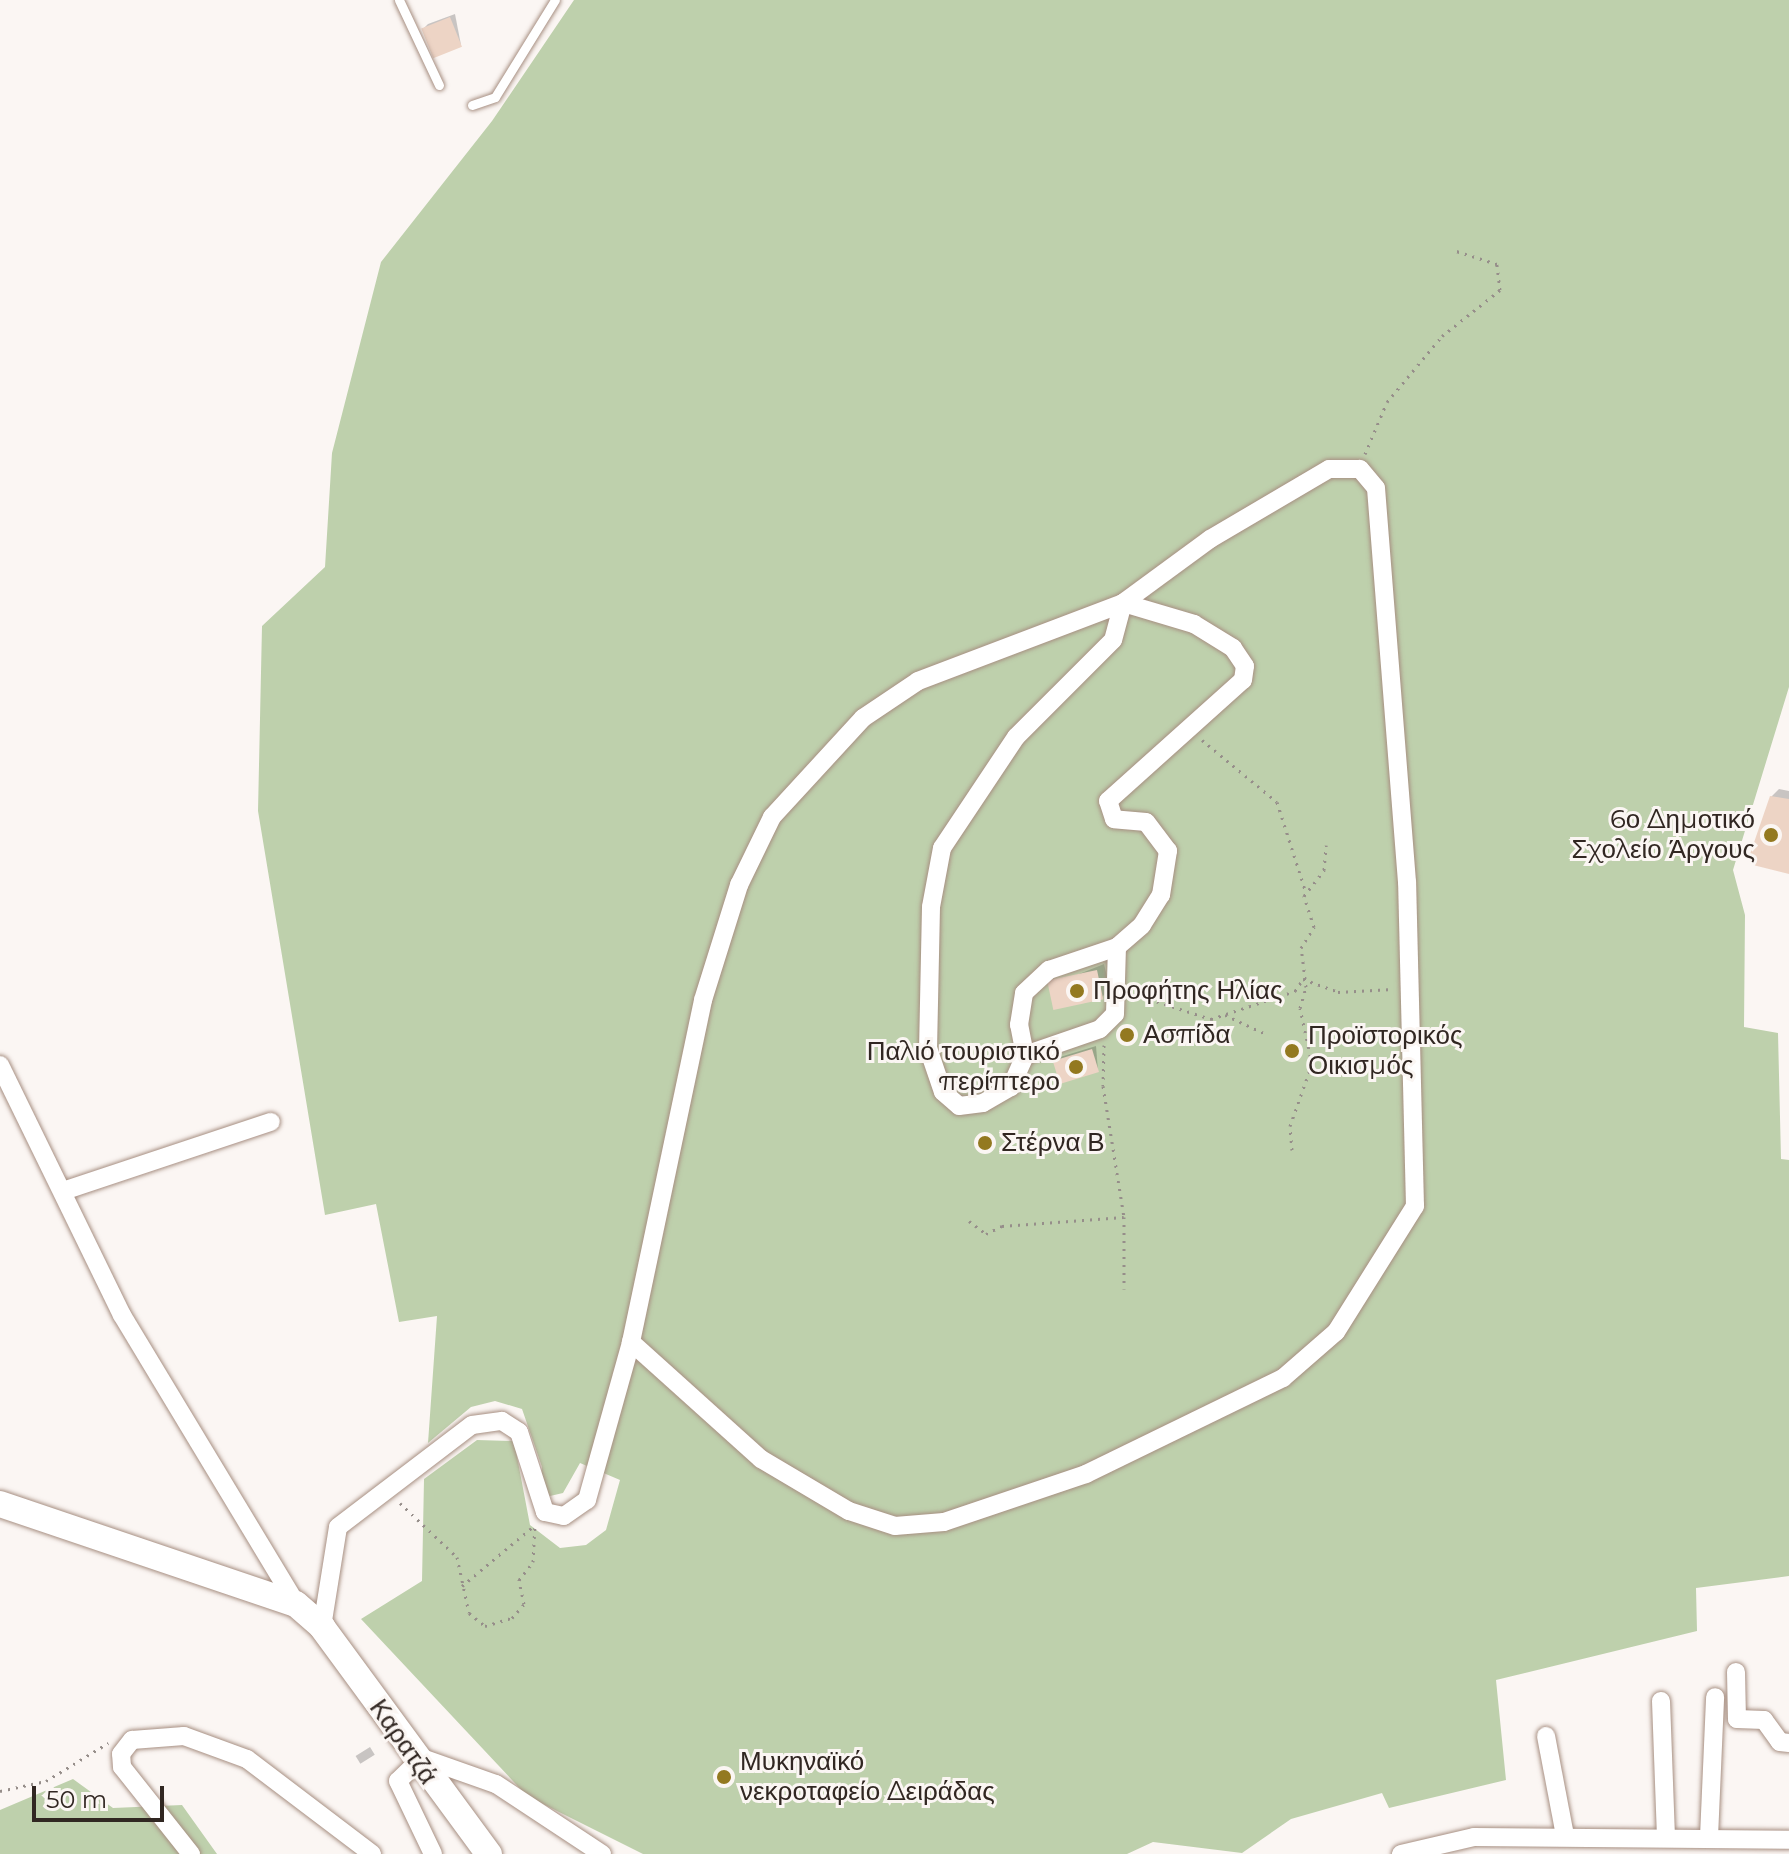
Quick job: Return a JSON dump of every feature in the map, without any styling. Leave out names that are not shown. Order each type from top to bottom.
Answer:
[{"type":"street","points":[[322,1627],[330,1542],[345,1518],[457,1433],[502,1421],[526,1440],[540,1519],[564,1516],[587,1500],[631,1342],[703,1000],[739,885],[772,817],[863,718],[918,681],[1123,603],[1210,539],[1329,469],[1360,469],[1378,499],[1411,988],[1415,1206],[1336,1332],[1283,1378],[1086,1474],[944,1522],[895,1526],[849,1511],[761,1459],[631,1342]]},
{"type":"street","points":[[1123,603],[1194,624],[1241,656],[1243,680],[1189,725],[1108,801],[1114,819],[1146,822],[1168,851],[1153,911],[1117,947],[1049,970],[1024,993],[1019,1025],[1025,1055],[1011,1087],[983,1103],[959,1106],[943,1092],[928,1048],[931,907],[942,848],[1016,737],[1113,640],[1123,603]]},
{"type":"street","points":[[1025,1055],[1100,1029],[1115,1014],[1118,994],[1117,947]]},
{"type":"street","points":[[0,1065],[122,1315],[296,1604]]},
{"type":"street","points":[[63,1191],[271,1122]]},
{"type":"street","points":[[0,1504],[296,1604]]},
{"type":"street","name":"Καρατζά","points":[[296,1604],[322,1627],[415,1761],[489,1854]]},
{"type":"street","points":[[1736,1672],[1737,1719],[1764,1720],[1780,1742],[1789,1743]]},
{"type":"street","points":[[1709,1837],[1715,1697]]},
{"type":"street","points":[[1661,1701],[1666,1835]]},
{"type":"street","points":[[191,1854],[122,1767],[121,1754],[132,1740],[184,1736],[247,1759],[372,1854]]},
{"type":"street","points":[[1546,1736],[1573,1842]]},
{"type":"street","points":[[433,1854],[399,1793],[401,1772],[415,1761],[449,1763],[496,1784],[602,1854]]},
{"type":"street","points":[[1401,1854],[1474,1846],[1538,1846],[1666,1835],[1789,1840]]},
{"type":"lane","points":[[399,0],[439,85]]},
{"type":"lane","points":[[472,105],[495,97],[555,0]]},
{"type":"path","points":[[1360,469],[1387,402],[1442,336],[1500,290],[1497,264],[1453,250]]},
{"type":"path","points":[[1189,725],[1242,780],[1277,802],[1314,927],[1301,948],[1302,1031],[1312,1064],[1290,1126],[1292,1150]]},
{"type":"path","points":[[1305,890],[1324,870],[1326,845]]},
{"type":"path","points":[[1303,979],[1338,992],[1411,988]]},
{"type":"path","points":[[1118,994],[1203,1019],[1225,1015],[1295,991],[1303,979]]},
{"type":"path","points":[[1225,1015],[1264,1033]]},
{"type":"path","points":[[1100,1029],[1124,1217],[1124,1289]]},
{"type":"path","points":[[969,1221],[986,1234],[1002,1226],[1124,1217]]},
{"type":"path","points":[[381,1491],[457,1557],[460,1586],[476,1623],[512,1618],[524,1604],[519,1580],[533,1562],[540,1519]]},
{"type":"path","points":[[460,1586],[540,1519]]},
{"type":"path","points":[[0,1791],[46,1781],[103,1743],[132,1740]]},
{"type":"green space","points":[[574,0],[1789,0],[1789,687],[1733,870],[1745,915],[1744,1027],[1778,1033],[1781,1159],[1789,1160],[1789,1576],[1696,1588],[1697,1631],[1496,1680],[1506,1780],[1389,1808],[1382,1793],[1291,1819],[1242,1853],[1153,1842],[1127,1854],[643,1854],[527,1796],[361,1619],[422,1581],[424,1479],[477,1440],[514,1441],[530,1525],[560,1548],[586,1545],[606,1530],[620,1480],[580,1463],[563,1493],[550,1496],[540,1487],[542,1467],[522,1409],[495,1401],[471,1407],[428,1443],[437,1316],[399,1322],[376,1204],[325,1215],[258,811],[262,626],[325,567],[332,453],[381,262],[492,121]]},
{"type":"green space","points":[[73,1779],[113,1808],[182,1805],[217,1854],[0,1854],[0,1810]]},
{"type":"building","points":[[450,17],[462,47],[433,58],[421,29]]},
{"type":"building","name":"6ο Δημοτικό Σχολείο Άργους","points":[[1770,796],[1789,799],[1789,874],[1753,865],[1749,857]]},
{"type":"building","name":"Προφήτης Ηλίας","points":[[1097,970],[1103,999],[1053,1010],[1047,981]]},
{"type":"building","name":"Παλιό τουριστικό περίπτερο","points":[[1092,1049],[1099,1072],[1060,1084],[1053,1061]]},
{"type":"place","name":"6ο Δημοτικό Σχολείο Άργους","points":[[1771,835]]},
{"type":"place","name":"Προφήτης Ηλίας","points":[[1077,991]]},
{"type":"place","name":"Ασπίδα","points":[[1127,1035]]},
{"type":"place","name":"Προϊστορικός Οικισμός","points":[[1292,1051]]},
{"type":"place","name":"Παλιό τουριστικό περίπτερο","points":[[1076,1067]]},
{"type":"place","name":"Στέρνα Β","points":[[985,1143]]},
{"type":"place","name":"Μυκηναϊκό νεκροταφείο Δειράδας","points":[[724,1777]]}]
